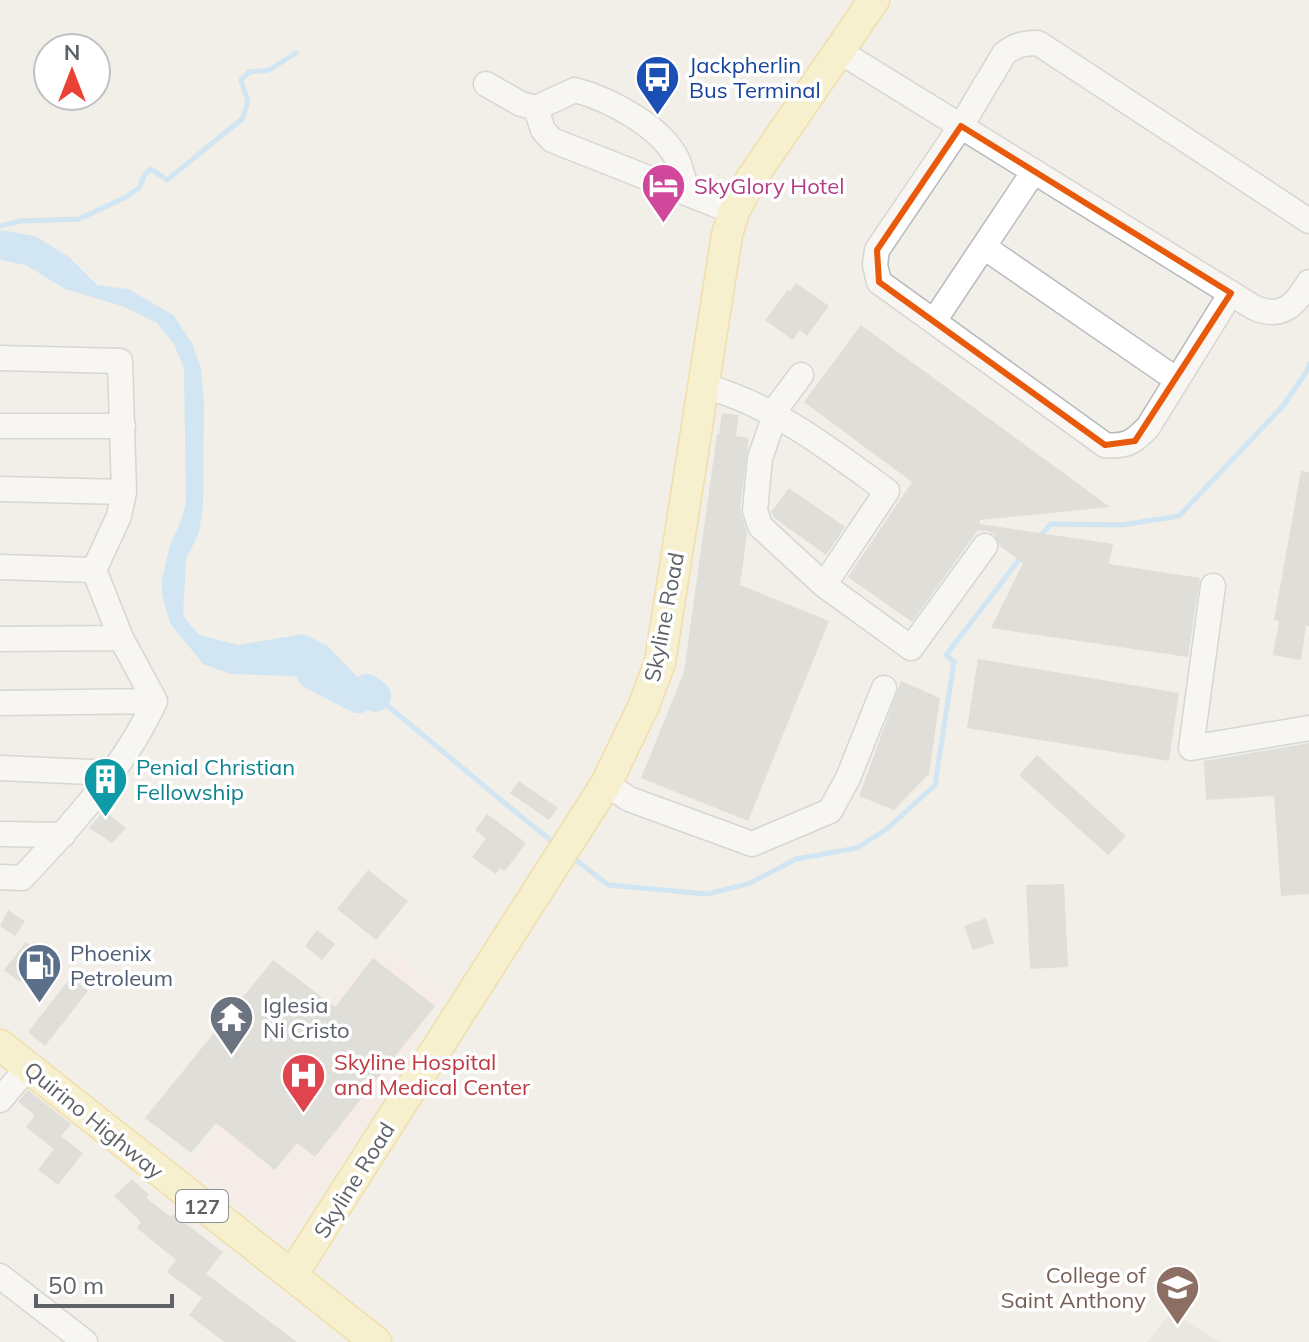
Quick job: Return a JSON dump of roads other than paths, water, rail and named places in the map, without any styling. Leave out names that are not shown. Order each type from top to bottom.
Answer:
[{"type":"main road","name":"Skyline Road","points":[[292,1275],[606,784],[644,705],[660,662],[727,235],[734,212],[751,179],[874,0]]},
{"type":"main road","name":"Quirino Highway","points":[[0,1045],[376,1342]]},
{"type":"street","points":[[1231,293],[1148,427],[1135,441],[1121,447],[1105,445],[879,282],[875,265],[877,250],[961,126],[1004,54],[1014,46],[1038,43],[1309,221]]},
{"type":"street","points":[[839,51],[1265,313],[1282,312],[1299,300],[1309,282]]},
{"type":"street","points":[[486,84],[521,104],[536,108],[575,90],[603,98],[655,132],[677,158],[687,192]]},
{"type":"street","points":[[536,108],[543,130],[552,140],[734,212]]},
{"type":"street","points":[[934,321],[1034,171]]},
{"type":"street","points":[[984,247],[1177,380]]},
{"type":"street","points":[[0,358],[120,361],[124,492],[119,516],[94,570],[121,638],[155,701]]},
{"type":"street","points":[[801,375],[778,406],[760,458],[755,510],[760,526],[824,585],[911,648],[985,546]]},
{"type":"street","points":[[704,386],[729,393],[774,416],[832,451],[887,491],[824,585]]},
{"type":"street","points":[[0,426],[123,426]]},
{"type":"street","points":[[0,489],[124,492]]},
{"type":"street","points":[[0,567],[94,570]]},
{"type":"street","points":[[1213,586],[1191,748],[1309,728]]},
{"type":"street","points":[[0,639],[121,638]]},
{"type":"street","points":[[606,784],[629,799],[752,844],[830,811],[848,778],[884,688]]},
{"type":"street","points":[[0,703],[155,701]]},
{"type":"street","points":[[0,877],[22,878],[63,835],[113,773],[155,701]]},
{"type":"street","points":[[0,768],[113,773]]},
{"type":"street","points":[[0,834],[63,835]]},
{"type":"street","points":[[0,1100],[28,1067]]},
{"type":"street","points":[[0,1276],[85,1342]]},
{"type":"water","points":[[0,230],[35,236],[69,257],[97,285],[128,289],[173,315],[192,343],[201,368],[204,402],[203,506],[199,533],[186,559],[183,616],[199,635],[238,645],[304,634],[329,647],[375,696],[332,689],[293,676],[231,674],[203,664],[170,623],[162,595],[162,580],[170,545],[186,503],[184,368],[174,344],[157,323],[122,306],[65,289],[26,265],[0,260]]},
{"type":"waterway","points":[[0,226],[20,221],[79,219],[139,188],[145,174],[151,169],[167,180],[242,119],[247,98],[241,80],[249,72],[269,70],[296,53]]},
{"type":"waterway","points":[[1039,537],[1051,524],[1122,525],[1179,516],[1283,406],[1309,364]]},
{"type":"waterway","points":[[571,856],[608,885],[707,894],[748,884],[796,859],[857,848],[888,828],[935,785],[954,662],[946,655],[1022,556]]},
{"type":"waterway","points":[[312,673],[358,697],[367,690],[375,696]]},
{"type":"waterway","points":[[375,696],[557,845]]},
{"type":"place","name":"Jackpherlin Bus Terminal","points":[[658,117]]},
{"type":"place","name":"SkyGlory Hotel","points":[[663,225]]},
{"type":"place","name":"Penial Christian Fellowship","points":[[105,819]]},
{"type":"place","name":"Phoenix Petroleum","points":[[39,1005]]},
{"type":"place","name":"Iglesia Ni Cristo","points":[[232,1057]]},
{"type":"place","name":"Skyline Hospital and Medical Center","points":[[303,1114]]},
{"type":"place","name":"College of Saint Anthony","points":[[1177,1327]]}]
